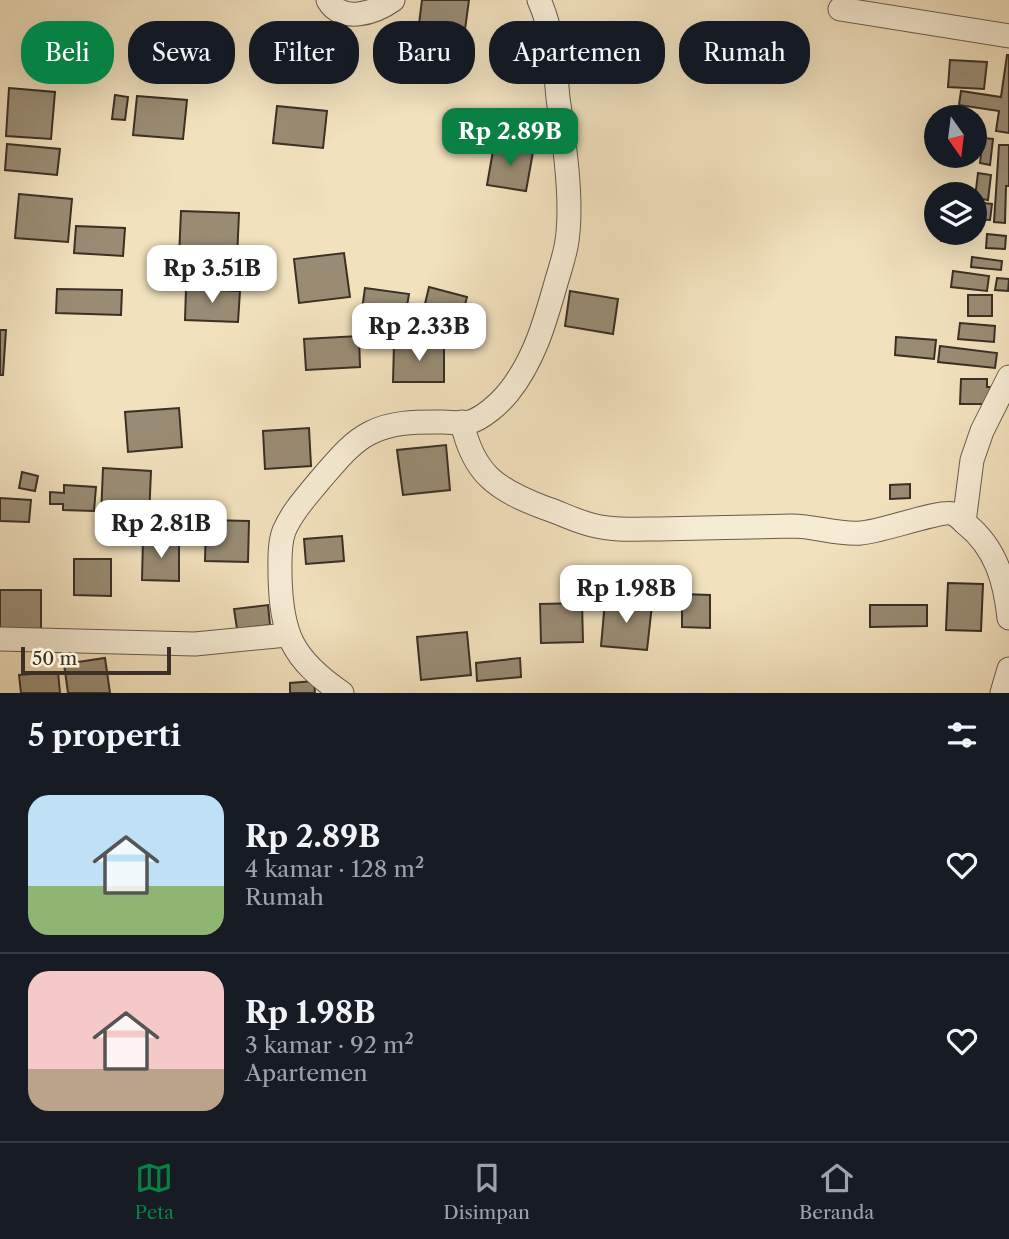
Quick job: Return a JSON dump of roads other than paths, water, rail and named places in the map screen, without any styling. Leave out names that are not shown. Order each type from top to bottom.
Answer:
[{"type":"street","points":[[328,0],[336,9],[348,14],[382,9],[393,0]]},
{"type":"street","points":[[342,693],[308,666],[286,635],[280,589],[282,534],[293,513],[348,448],[370,433],[392,425],[470,422],[507,395],[532,359],[547,317],[567,241],[567,179],[552,40],[539,0]]},
{"type":"street","points":[[840,9],[1009,36]]},
{"type":"street","points":[[964,523],[972,460],[982,430],[1009,377]]},
{"type":"street","points":[[462,422],[466,442],[474,460],[486,476],[518,497],[586,524],[641,529],[805,526],[860,533],[902,526],[943,513],[953,514],[979,535],[996,559],[1007,597],[1009,618]]},
{"type":"street","points":[[0,639],[195,644],[286,635]]},
{"type":"street","points":[[1002,693],[1009,669]]}]
